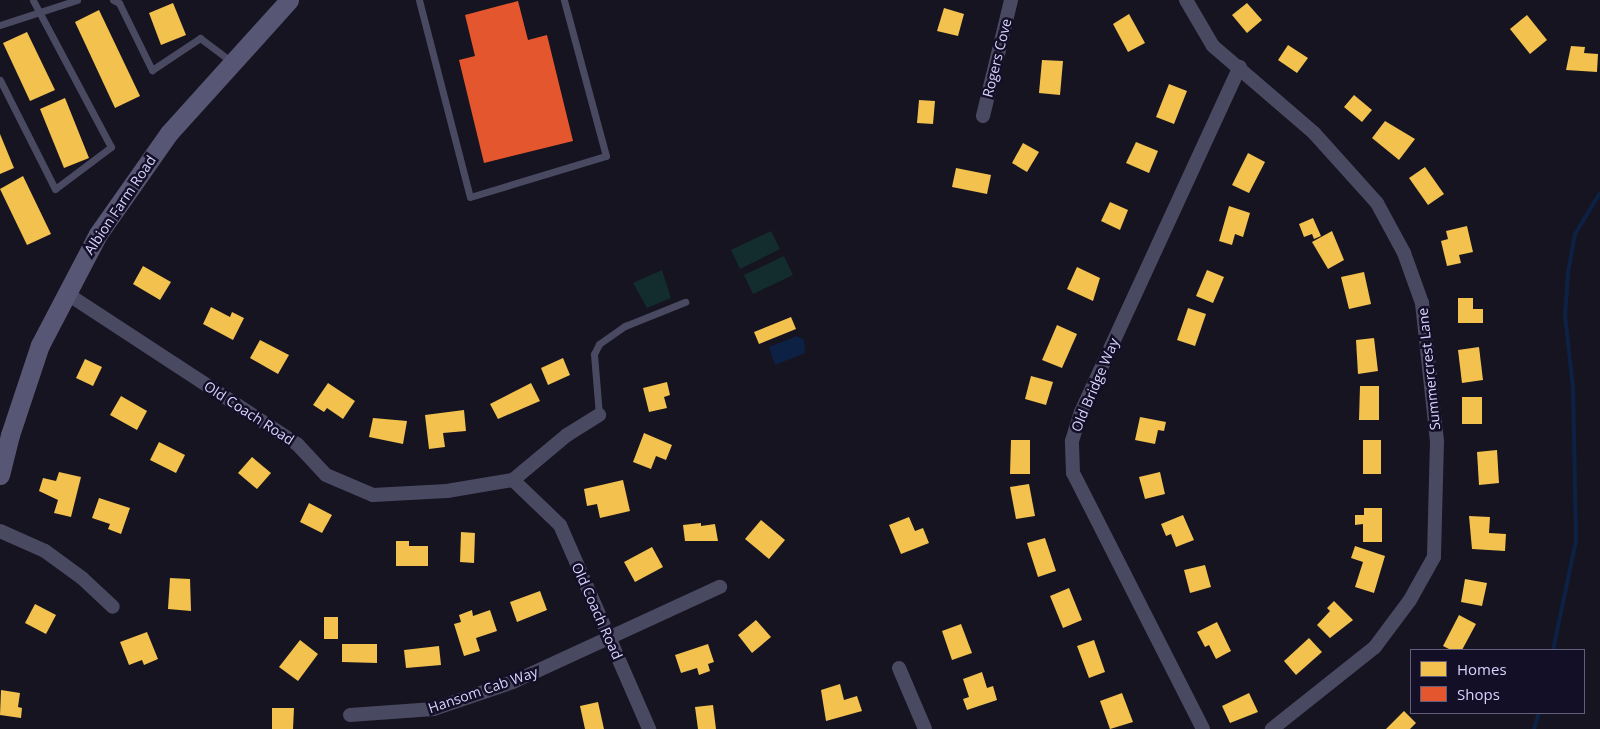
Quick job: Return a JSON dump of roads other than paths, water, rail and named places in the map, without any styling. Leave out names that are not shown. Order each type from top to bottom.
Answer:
[{"type":"street","name":"Albion Farm Road","points":[[0,475],[10,435],[40,345],[98,234],[169,132],[289,0]]},
{"type":"street","name":"Rogers Cove","points":[[983,116],[1011,0]]},
{"type":"street","name":"Summercrest Lane","points":[[1186,0],[1213,46],[1314,133],[1377,203],[1404,253],[1422,303],[1436,441],[1434,557],[1410,600],[1375,647],[1272,729]]},
{"type":"street","name":"Old Bridge Way","points":[[1203,729],[1073,473],[1072,441],[1081,412],[1240,68]]},
{"type":"street","name":"Old Coach Road","points":[[66,293],[298,445],[326,475],[373,495],[447,492],[513,480],[560,525],[649,729]]},
{"type":"street","points":[[513,480],[567,435],[599,415]]},
{"type":"street","points":[[0,531],[45,551],[82,578],[113,607]]},
{"type":"street","name":"Hansom Cab Way","points":[[350,715],[434,709],[513,682],[609,640],[720,587]]},
{"type":"street","points":[[899,668],[925,729]]},
{"type":"lane","points":[[0,80],[55,189],[111,147],[33,0]]},
{"type":"lane","points":[[0,25],[77,0]]},
{"type":"lane","points":[[113,0],[119,3],[152,70],[200,38],[232,62]]},
{"type":"lane","points":[[419,0],[470,197],[606,156],[564,0]]},
{"type":"lane","points":[[599,415],[594,354],[599,344],[624,326],[685,302]]},
{"type":"water","points":[[797,336],[804,340],[805,353],[775,365],[769,347]]},
{"type":"waterway","points":[[1553,649],[1576,541],[1573,387],[1565,316],[1568,273],[1575,234],[1600,193]]},
{"type":"waterway","points":[[1534,729],[1539,714]]}]
